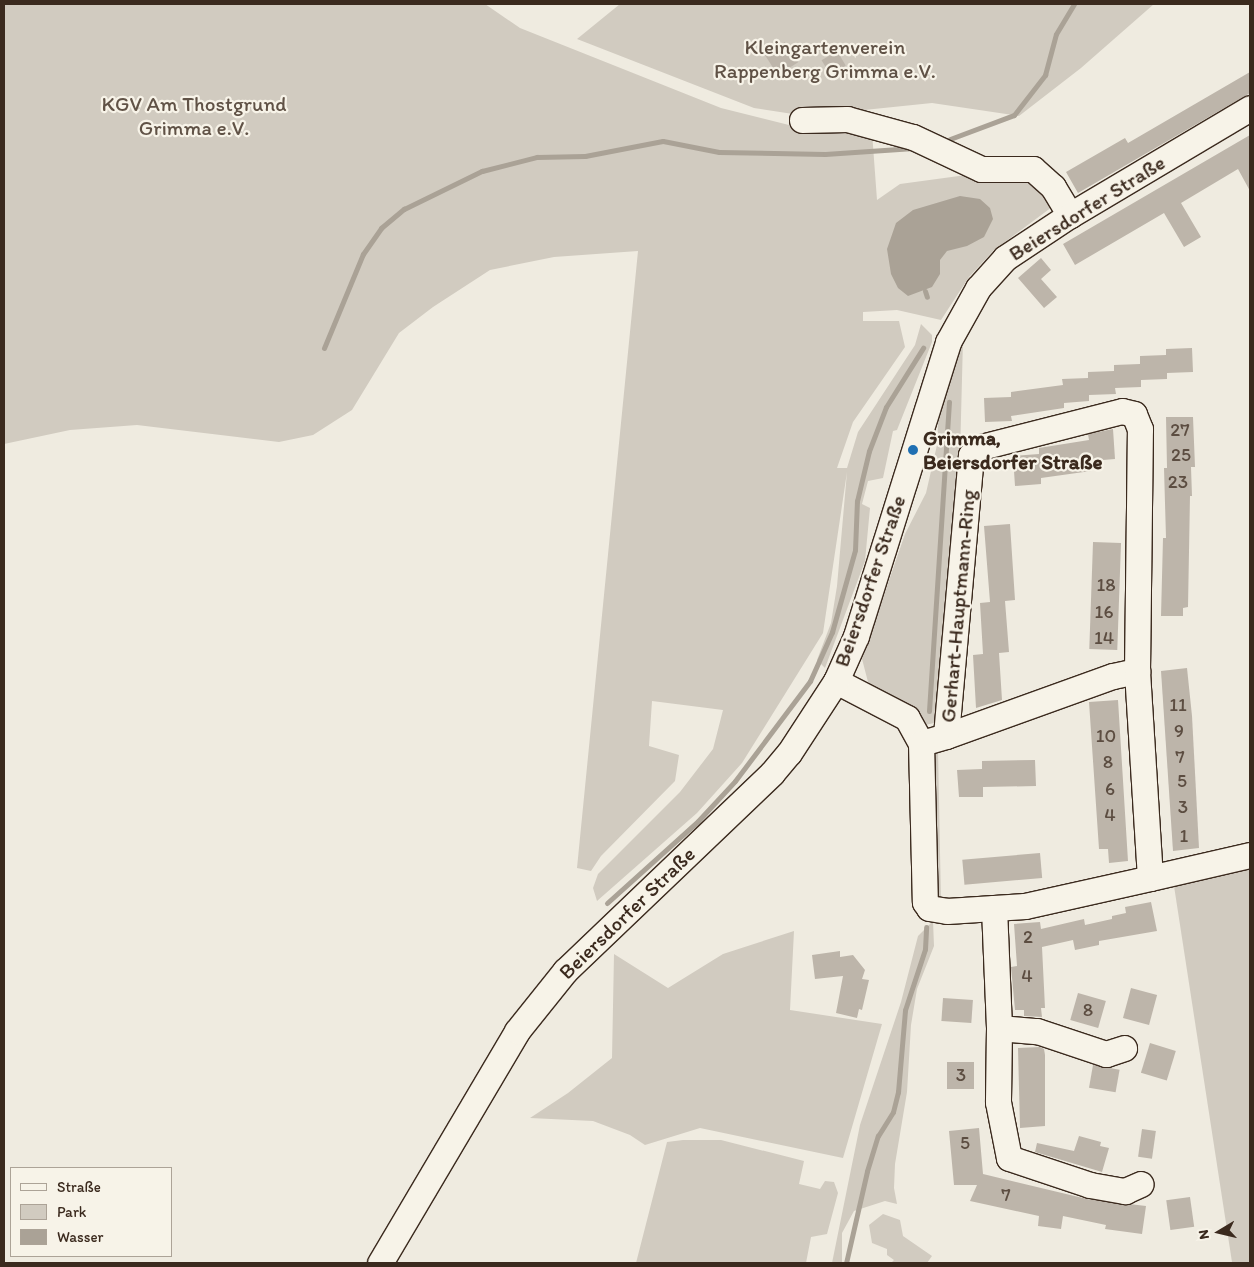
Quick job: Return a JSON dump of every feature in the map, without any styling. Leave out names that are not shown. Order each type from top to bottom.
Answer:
[{"type":"street","name":"Beiersdorfer Straße","points":[[380,1263],[517,1031],[565,970],[759,787],[789,753],[836,681],[856,636],[954,329],[978,288],[1005,258],[1070,215],[1250,108]]},
{"type":"street","points":[[802,120],[847,119],[913,137],[980,169],[1033,169],[1053,186],[1070,215]]},
{"type":"street","name":"Gerhart-Hauptmann-Ring","points":[[946,736],[971,455],[981,447],[1105,415],[1122,411],[1134,414],[1140,429],[1137,671],[1150,878]]},
{"type":"street","name":"Gerhart-Hauptmann-Ring","points":[[1137,671],[1113,676],[946,736],[921,743],[925,902],[929,908],[938,911],[1025,906],[1250,855]]},
{"type":"street","points":[[836,681],[907,718],[921,743]]},
{"type":"street","points":[[994,908],[999,1028],[998,1102],[1009,1158],[1090,1185],[1125,1191],[1141,1184]]},
{"type":"street","points":[[999,1028],[1037,1031],[1106,1054],[1124,1048]]},
{"type":"green space","name":"KGV Am Thostgrund Grimma e.V.","points":[[4,4],[485,4],[520,28],[721,108],[797,127],[872,132],[877,200],[900,184],[981,173],[1022,172],[1056,204],[994,250],[969,277],[941,320],[897,310],[863,312],[863,321],[899,321],[905,347],[853,422],[837,468],[847,468],[858,432],[915,345],[921,324],[932,335],[932,342],[897,430],[893,431],[883,478],[868,481],[862,504],[870,508],[865,561],[825,668],[817,660],[831,623],[837,586],[847,472],[823,633],[742,763],[697,813],[597,901],[593,888],[598,874],[680,792],[713,749],[723,710],[652,701],[649,746],[679,755],[675,781],[601,856],[591,871],[577,868],[638,251],[554,257],[490,270],[433,307],[399,333],[352,410],[313,435],[279,442],[137,425],[70,430],[4,444]]},
{"type":"green space","name":"Kleingartenverein Rappenberg Grimma e.V.","points":[[620,4],[1154,4],[1081,68],[1019,116],[932,103],[806,116],[754,108],[577,39]]},
{"type":"green space","points":[[963,340],[960,456],[938,717],[934,723],[925,725],[868,682],[862,659],[905,534],[926,493],[937,445],[939,406]]},
{"type":"green space","points":[[938,750],[941,902],[936,900],[930,755]]},
{"type":"green space","points":[[1250,867],[1250,1263],[1232,1262],[1174,886]]},
{"type":"green space","points":[[933,921],[934,946],[917,989],[911,1025],[907,1092],[895,1164],[894,1188],[897,1204],[885,1201],[854,1211],[842,1233],[842,1263],[832,1263],[860,1125],[901,1002],[918,936]]},
{"type":"green space","points":[[794,931],[790,1010],[882,1024],[843,1158],[700,1128],[645,1145],[630,1135],[593,1121],[530,1118],[568,1093],[612,1058],[614,954],[668,988],[723,954]]},
{"type":"green space","points":[[721,1140],[804,1161],[799,1184],[820,1189],[825,1181],[834,1182],[838,1193],[827,1234],[811,1237],[806,1263],[636,1263],[667,1142]]},
{"type":"green space","points":[[883,1214],[900,1220],[903,1236],[932,1256],[927,1263],[891,1263],[894,1260],[887,1255],[887,1249],[872,1243],[869,1225]]},
{"type":"water","points":[[960,196],[980,199],[990,208],[993,219],[984,237],[967,246],[947,251],[940,260],[940,274],[932,287],[908,296],[898,288],[891,274],[887,249],[896,223],[913,210]]},
{"type":"building","points":[[785,42],[798,62],[778,75],[765,55]]},
{"type":"building","points":[[837,51],[846,66],[830,75],[822,60]]},
{"type":"building","points":[[1250,72],[1250,93],[1078,193],[1066,172],[1125,138],[1128,143]]},
{"type":"building","points":[[1250,135],[1250,191],[1238,169],[1181,203],[1201,237],[1184,247],[1164,213],[1075,265],[1063,244]]},
{"type":"building","points":[[1041,258],[1051,270],[1041,279],[1057,297],[1044,308],[1018,278]]},
{"type":"building","points":[[1192,348],[1193,372],[1167,373],[1167,379],[1141,380],[1141,387],[1115,388],[1116,394],[1089,395],[1089,401],[1064,403],[1064,408],[1011,416],[1012,421],[985,422],[984,398],[1011,397],[1011,392],[1063,385],[1062,379],[1088,378],[1088,372],[1114,371],[1114,365],[1140,364],[1140,356],[1166,355],[1166,349]]},
{"type":"building","points":[[1166,417],[1193,417],[1195,467],[1191,467],[1192,496],[1190,496],[1188,607],[1183,608],[1183,616],[1161,616],[1163,538],[1166,538],[1164,468],[1167,468]]},
{"type":"building","points":[[1113,429],[1115,459],[1091,461],[1091,471],[1041,478],[1041,484],[1015,486],[1013,456],[1039,454],[1039,448],[1089,440],[1088,434]]},
{"type":"building","points":[[1010,524],[1015,600],[1005,601],[1009,652],[999,653],[1002,700],[976,708],[973,655],[983,654],[980,603],[990,602],[984,526]]},
{"type":"building","points":[[1093,542],[1121,543],[1117,650],[1089,649]]},
{"type":"building","points":[[1187,668],[1192,716],[1199,848],[1173,851],[1161,671]]},
{"type":"building","points":[[1118,700],[1128,861],[1109,863],[1108,849],[1099,849],[1089,702]]},
{"type":"building","points":[[1035,760],[1036,786],[983,787],[983,797],[959,797],[957,770],[982,769],[982,761]]},
{"type":"building","points":[[1040,853],[1042,878],[964,885],[962,860]]},
{"type":"building","points":[[1151,902],[1157,931],[1099,941],[1099,945],[1075,950],[1073,940],[1042,947],[1045,1008],[1041,1008],[1042,1017],[1024,1016],[1024,1010],[1015,1010],[1011,967],[1017,966],[1014,924],[1040,922],[1041,929],[1084,919],[1085,925],[1112,919],[1112,916],[1126,913],[1125,907]]},
{"type":"building","points":[[840,951],[840,957],[853,955],[865,970],[862,979],[869,980],[862,1010],[859,1009],[857,1018],[836,1013],[843,976],[815,979],[812,955]]},
{"type":"building","points":[[1131,988],[1157,995],[1149,1025],[1123,1018]]},
{"type":"building","points":[[1078,993],[1106,1001],[1098,1028],[1070,1020]]},
{"type":"building","points":[[943,998],[973,1000],[971,1023],[941,1021]]},
{"type":"building","points":[[1150,1043],[1176,1051],[1167,1081],[1141,1073]]},
{"type":"building","points":[[1040,1047],[1044,1049],[1045,1055],[1045,1126],[1020,1128],[1018,1048]]},
{"type":"building","points":[[947,1062],[974,1062],[974,1089],[947,1089]]},
{"type":"building","points":[[1093,1065],[1120,1070],[1116,1092],[1089,1088]]},
{"type":"building","points":[[979,1128],[983,1174],[1087,1199],[1146,1206],[1142,1234],[1105,1229],[1106,1225],[1063,1216],[1061,1229],[1038,1226],[1039,1216],[970,1201],[977,1185],[954,1185],[949,1131]]},
{"type":"building","points":[[1142,1129],[1156,1131],[1152,1159],[1138,1157]]},
{"type":"building","points":[[1079,1136],[1101,1142],[1100,1146],[1109,1148],[1102,1172],[1035,1152],[1037,1143],[1074,1151]]},
{"type":"building","points":[[1190,1197],[1194,1227],[1170,1230],[1166,1200]]},
{"type":"waterway","points":[[950,139],[1014,115],[1045,75],[1056,34],[1074,4]]},
{"type":"waterway","points":[[324,348],[363,254],[381,228],[404,209],[482,171],[537,157],[585,156],[663,141],[719,152],[825,154],[914,148]]},
{"type":"waterway","points":[[925,291],[927,297]]},
{"type":"waterway","points":[[607,903],[698,821],[735,781],[810,681],[832,632],[855,550],[857,501],[869,451],[886,407],[923,348]]},
{"type":"waterway","points":[[929,711],[949,402]]},
{"type":"waterway","points":[[846,1263],[867,1171],[878,1136],[893,1112],[898,1092],[905,1010],[925,949],[926,927]]},
{"type":"place","name":"Grimma, Beiersdorfer Straße","points":[[913,450]]}]
